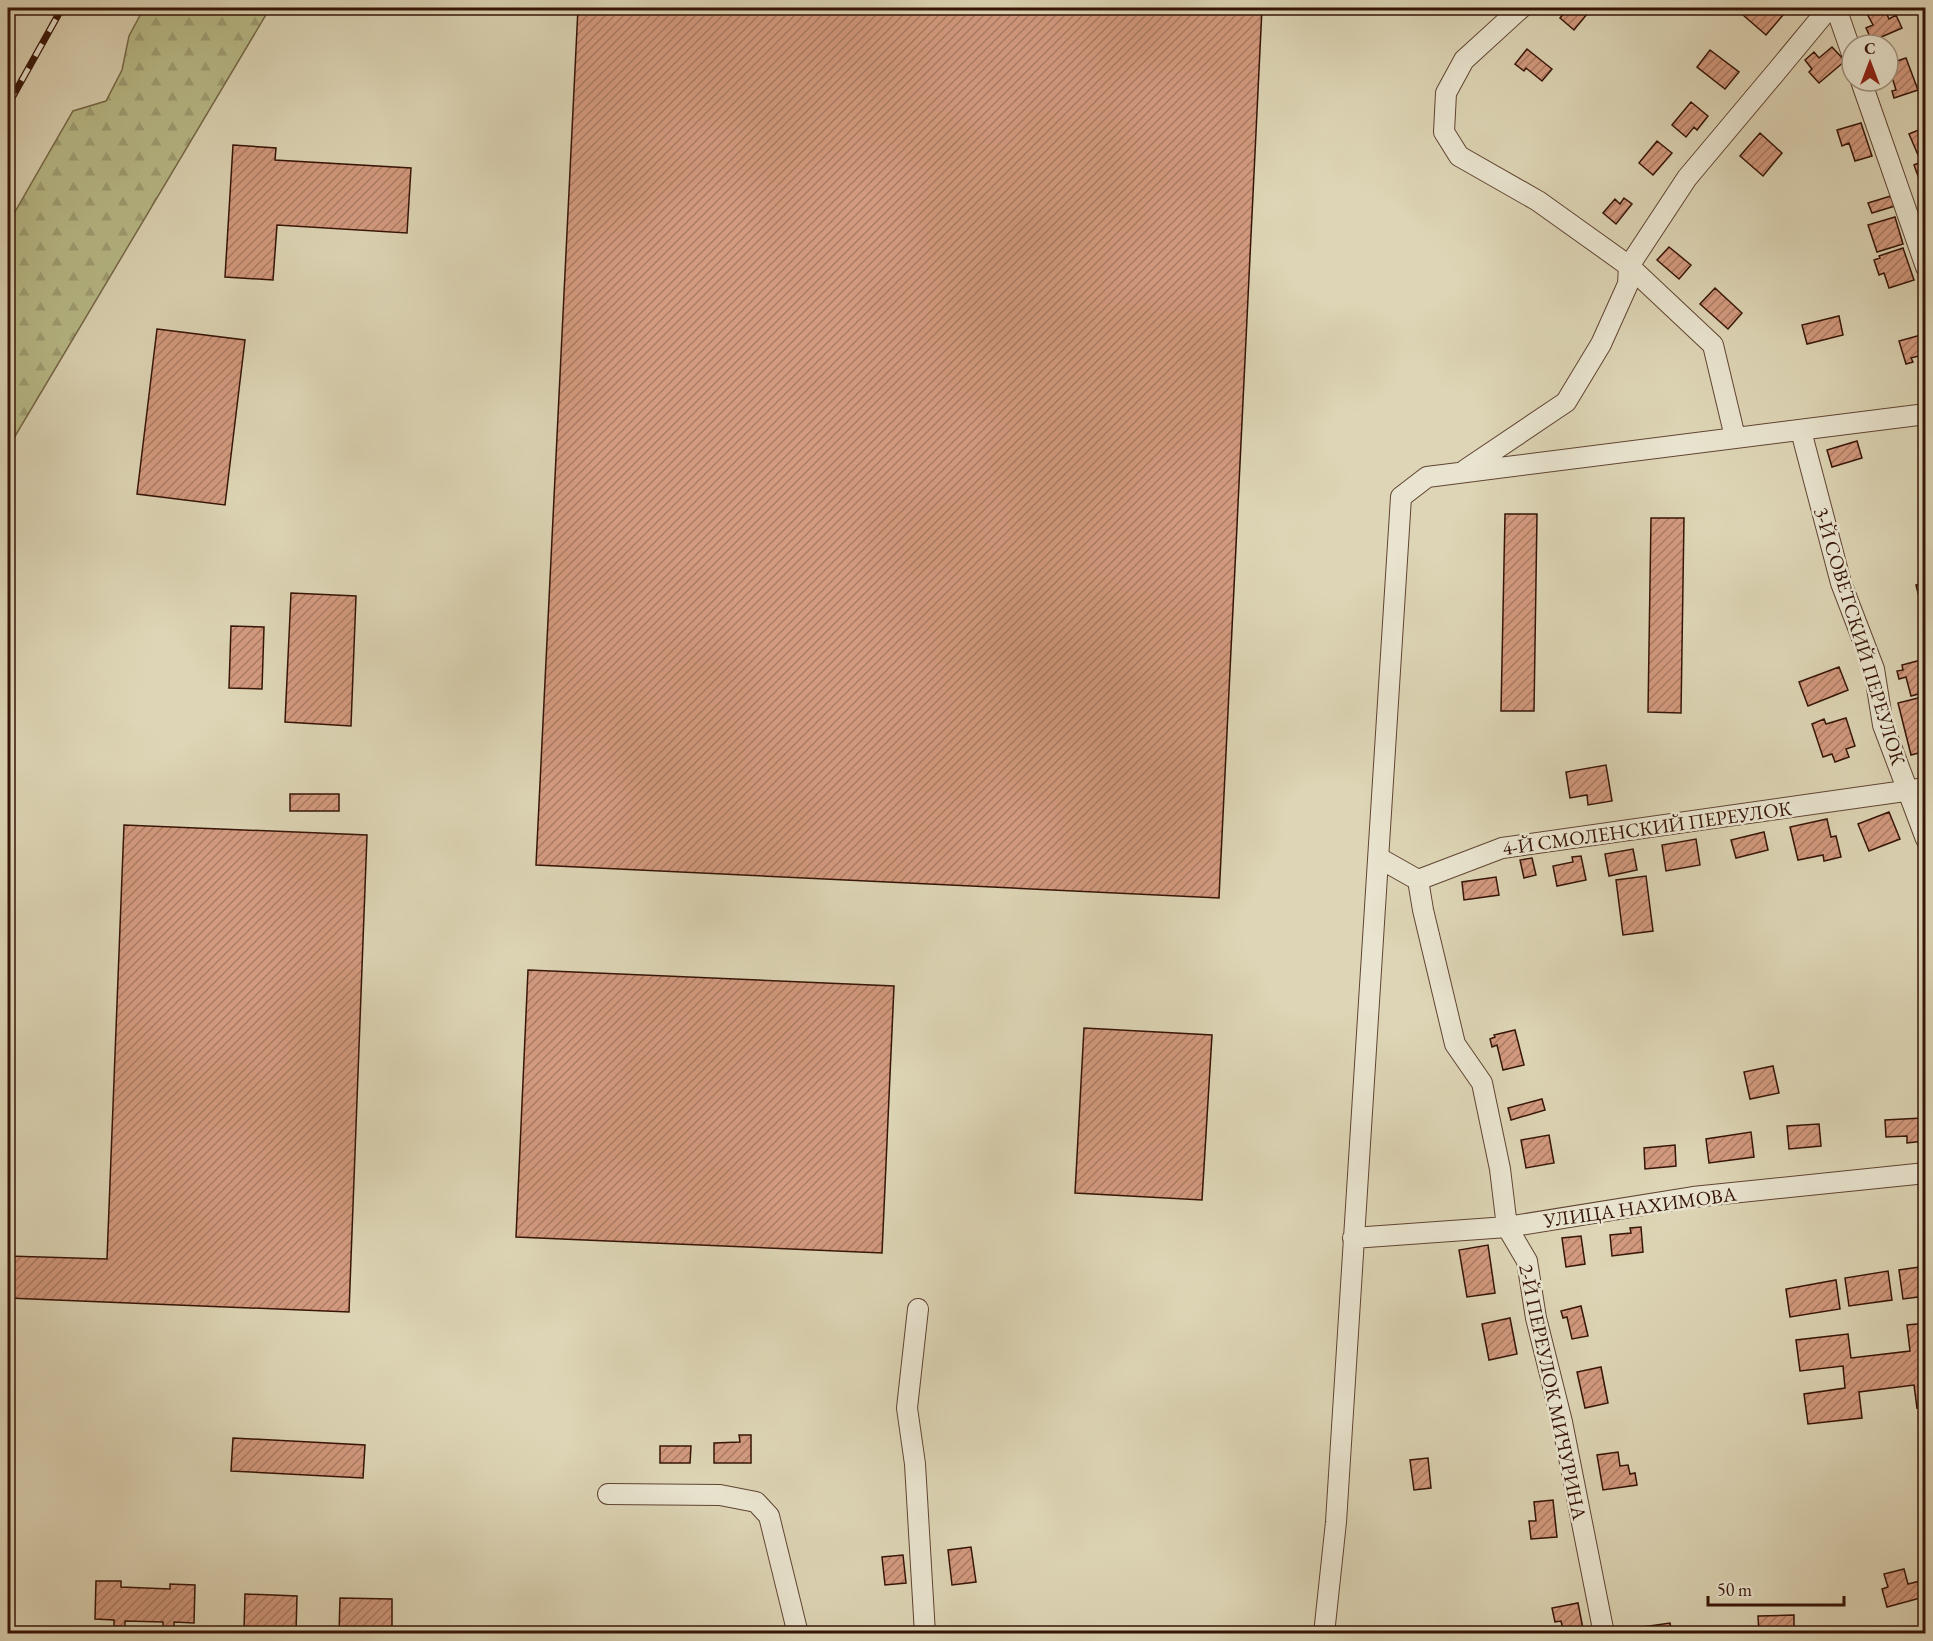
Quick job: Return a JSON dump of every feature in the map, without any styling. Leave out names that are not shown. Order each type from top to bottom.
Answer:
[{"type":"street","points":[[1521,8],[1464,60],[1446,93],[1444,132],[1459,156],[1538,201],[1629,266],[1713,345],[1735,437]]},
{"type":"street","points":[[1462,471],[1566,402],[1600,344],[1628,284],[1629,266],[1687,177],[1828,8]]},
{"type":"street","points":[[1836,8],[1845,33]]},
{"type":"street","points":[[1865,93],[1926,267]]},
{"type":"street","points":[[1324,1634],[1336,1522],[1401,497],[1427,477],[1462,471],[1926,414]]},
{"type":"street","name":"3-Й СОВЕТСКИЙ ПЕРЕУЛОК","points":[[1801,431],[1841,583],[1874,669],[1883,725],[1916,789],[1926,839]]},
{"type":"street","name":"4-Й СМОЛЕНСКИЙ ПЕРЕУЛОК","points":[[1419,880],[1502,848],[1916,789]]},
{"type":"street","points":[[1379,858],[1419,880]]},
{"type":"street","name":"2-Й ПЕРЕУЛОК МИЧУРИНА","points":[[1419,880],[1423,910],[1455,1044],[1482,1083],[1500,1169],[1507,1227],[1527,1261],[1536,1318],[1562,1422],[1604,1634]]},
{"type":"street","name":"УЛИЦА НАХИМОВА","points":[[1353,1238],[1507,1227],[1693,1197],[1926,1173]]},
{"type":"street","points":[[918,1309],[907,1408],[915,1464],[925,1634]]},
{"type":"street","points":[[608,1494],[720,1495],[756,1502],[769,1516],[798,1634]]},
{"type":"green space","points":[[144,8],[270,8],[8,448],[8,224],[73,111],[106,101],[122,70],[129,36]]},
{"type":"building","points":[[578,8],[1262,8],[1219,898],[536,865]]},
{"type":"building","points":[[1569,8],[1592,8],[1574,30],[1560,18]]},
{"type":"building","points":[[1735,8],[1789,8],[1766,35]]},
{"type":"building","points":[[1864,8],[1884,8],[1889,19],[1896,15],[1902,28],[1890,33],[1868,33],[1866,28],[1873,25]]},
{"type":"building","points":[[1832,47],[1840,56],[1840,65],[1819,83],[1809,72],[1812,69],[1805,60],[1814,52],[1819,58]]},
{"type":"building","points":[[1527,49],[1552,69],[1542,81],[1526,68],[1524,71],[1515,64]]},
{"type":"building","points":[[1710,50],[1739,72],[1725,89],[1697,67]]},
{"type":"building","points":[[1906,58],[1918,90],[1894,98],[1893,93],[1900,93],[1900,60]]},
{"type":"building","points":[[1691,102],[1708,116],[1697,130],[1694,127],[1686,137],[1672,125]]},
{"type":"building","points":[[1861,123],[1872,156],[1855,161],[1849,143],[1842,146],[1837,130]]},
{"type":"building","points":[[1926,127],[1926,173],[1918,176],[1914,165],[1921,162],[1909,134]]},
{"type":"building","points":[[1760,133],[1782,153],[1763,176],[1740,156]]},
{"type":"building","points":[[1657,141],[1672,153],[1653,175],[1639,163]]},
{"type":"building","points":[[233,145],[276,148],[275,160],[411,168],[407,233],[277,225],[273,280],[225,277]]},
{"type":"building","points":[[1891,196],[1895,206],[1872,213],[1868,203]]},
{"type":"building","points":[[1624,198],[1632,204],[1616,224],[1603,213],[1615,199],[1620,204]]},
{"type":"building","points":[[1895,217],[1903,244],[1877,252],[1868,225]]},
{"type":"building","points":[[1669,247],[1691,265],[1679,279],[1657,260]]},
{"type":"building","points":[[1903,248],[1914,280],[1889,288],[1884,273],[1879,275],[1874,260]]},
{"type":"building","points":[[1715,288],[1742,313],[1728,329],[1700,304]]},
{"type":"building","points":[[1839,316],[1843,335],[1807,344],[1802,325]]},
{"type":"building","points":[[157,329],[245,340],[225,505],[137,494]]},
{"type":"building","points":[[1921,335],[1926,354],[1911,358],[1913,362],[1906,364],[1899,341]]},
{"type":"building","points":[[1857,441],[1862,458],[1832,467],[1827,450]]},
{"type":"building","points":[[1505,514],[1537,514],[1534,711],[1501,711]]},
{"type":"building","points":[[1651,518],[1684,518],[1681,713],[1648,712]]},
{"type":"building","points":[[1926,582],[1926,604],[1921,605],[1916,585]]},
{"type":"building","points":[[291,593],[356,596],[351,726],[285,722]]},
{"type":"building","points":[[231,626],[264,627],[262,689],[229,688]]},
{"type":"building","points":[[1921,660],[1926,674],[1926,692],[1911,696],[1906,677],[1899,679],[1897,671],[1903,670],[1902,665]]},
{"type":"building","points":[[1839,667],[1848,690],[1808,706],[1799,682]]},
{"type":"building","points":[[1926,696],[1926,710],[1920,711],[1924,724],[1926,724],[1926,751],[1911,755],[1898,703]]},
{"type":"building","points":[[1846,718],[1855,746],[1846,749],[1849,757],[1835,762],[1832,754],[1823,757],[1812,724],[1824,719],[1826,724]]},
{"type":"building","points":[[1606,765],[1612,801],[1588,805],[1587,795],[1570,798],[1566,772]]},
{"type":"building","points":[[290,794],[339,794],[339,811],[290,811]]},
{"type":"building","points":[[1889,812],[1900,839],[1869,851],[1858,824]]},
{"type":"building","points":[[1827,819],[1831,837],[1836,836],[1841,857],[1824,861],[1823,855],[1798,860],[1790,827]]},
{"type":"building","points":[[124,825],[367,835],[349,1312],[8,1298],[8,1256],[107,1259]]},
{"type":"building","points":[[1764,832],[1768,850],[1736,858],[1731,840]]},
{"type":"building","points":[[1696,839],[1700,865],[1666,871],[1662,845]]},
{"type":"building","points":[[1633,849],[1637,870],[1609,876],[1605,854]]},
{"type":"building","points":[[1581,856],[1586,880],[1557,886],[1553,866],[1573,862],[1572,857]]},
{"type":"building","points":[[1532,858],[1536,875],[1524,878],[1520,860]]},
{"type":"building","points":[[1646,876],[1653,931],[1623,935],[1616,880]]},
{"type":"building","points":[[1496,877],[1499,895],[1464,900],[1462,882]]},
{"type":"building","points":[[528,970],[894,986],[882,1253],[516,1237]]},
{"type":"building","points":[[1084,1028],[1212,1035],[1202,1200],[1075,1193]]},
{"type":"building","points":[[1515,1030],[1524,1065],[1503,1070],[1497,1045],[1492,1047],[1490,1039],[1495,1037],[1494,1035]]},
{"type":"building","points":[[1773,1066],[1779,1093],[1750,1099],[1744,1072]]},
{"type":"building","points":[[1542,1099],[1545,1110],[1511,1120],[1508,1108]]},
{"type":"building","points":[[1922,1118],[1924,1141],[1907,1143],[1907,1136],[1886,1137],[1885,1120]]},
{"type":"building","points":[[1819,1124],[1821,1146],[1789,1149],[1787,1126]]},
{"type":"building","points":[[1751,1132],[1754,1157],[1709,1163],[1706,1139]]},
{"type":"building","points":[[1549,1135],[1554,1163],[1526,1168],[1521,1140]]},
{"type":"building","points":[[1675,1145],[1676,1166],[1645,1169],[1644,1148]]},
{"type":"building","points":[[1641,1227],[1643,1252],[1612,1256],[1610,1235],[1631,1233],[1630,1228]]},
{"type":"building","points":[[1581,1236],[1585,1264],[1566,1267],[1562,1238]]},
{"type":"building","points":[[1488,1245],[1495,1293],[1467,1297],[1459,1250]]},
{"type":"building","points":[[1926,1266],[1926,1296],[1903,1299],[1899,1270]]},
{"type":"building","points":[[1888,1271],[1892,1300],[1849,1306],[1845,1278]]},
{"type":"building","points":[[1836,1280],[1840,1309],[1790,1317],[1786,1289]]},
{"type":"building","points":[[1581,1306],[1588,1336],[1572,1339],[1567,1317],[1563,1318],[1561,1311]]},
{"type":"building","points":[[1510,1318],[1517,1354],[1489,1360],[1482,1324]]},
{"type":"building","points":[[1926,1323],[1926,1354],[1919,1354],[1922,1379],[1926,1379],[1926,1406],[1917,1408],[1914,1385],[1859,1392],[1862,1418],[1808,1424],[1804,1394],[1845,1388],[1843,1366],[1800,1371],[1796,1340],[1848,1334],[1851,1358],[1910,1351],[1907,1325]]},
{"type":"building","points":[[1601,1367],[1608,1403],[1585,1408],[1577,1372]]},
{"type":"building","points":[[739,1435],[751,1435],[751,1463],[714,1463],[714,1443],[740,1442]]},
{"type":"building","points":[[233,1438],[365,1445],[363,1478],[231,1471]]},
{"type":"building","points":[[660,1446],[691,1446],[690,1463],[660,1463]]},
{"type":"building","points":[[1618,1452],[1620,1466],[1628,1465],[1630,1474],[1635,1473],[1637,1485],[1603,1490],[1597,1455]]},
{"type":"building","points":[[1428,1458],[1431,1488],[1414,1490],[1410,1460]]},
{"type":"building","points":[[1553,1500],[1557,1537],[1531,1539],[1529,1521],[1536,1521],[1534,1502]]},
{"type":"building","points":[[971,1547],[976,1582],[952,1585],[948,1550]]},
{"type":"building","points":[[903,1555],[906,1583],[885,1585],[882,1557]]},
{"type":"building","points":[[1904,1569],[1908,1584],[1920,1581],[1924,1597],[1887,1607],[1882,1589],[1888,1587],[1884,1574]]},
{"type":"building","points":[[96,1581],[121,1581],[121,1587],[170,1589],[170,1584],[195,1585],[194,1623],[174,1622],[174,1628],[163,1628],[163,1622],[125,1621],[125,1627],[114,1626],[114,1620],[95,1619]]},
{"type":"building","points":[[245,1594],[297,1596],[296,1632],[244,1630]]},
{"type":"building","points":[[340,1598],[392,1599],[392,1634],[339,1634]]},
{"type":"building","points":[[1578,1603],[1584,1634],[1564,1634],[1561,1621],[1555,1622],[1552,1608]]},
{"type":"building","points":[[1794,1615],[1794,1634],[1759,1634],[1758,1616]]},
{"type":"building","points":[[1670,1623],[1672,1634],[1644,1634],[1643,1627]]},
{"type":"railway","points":[[8,105],[62,8]]}]
